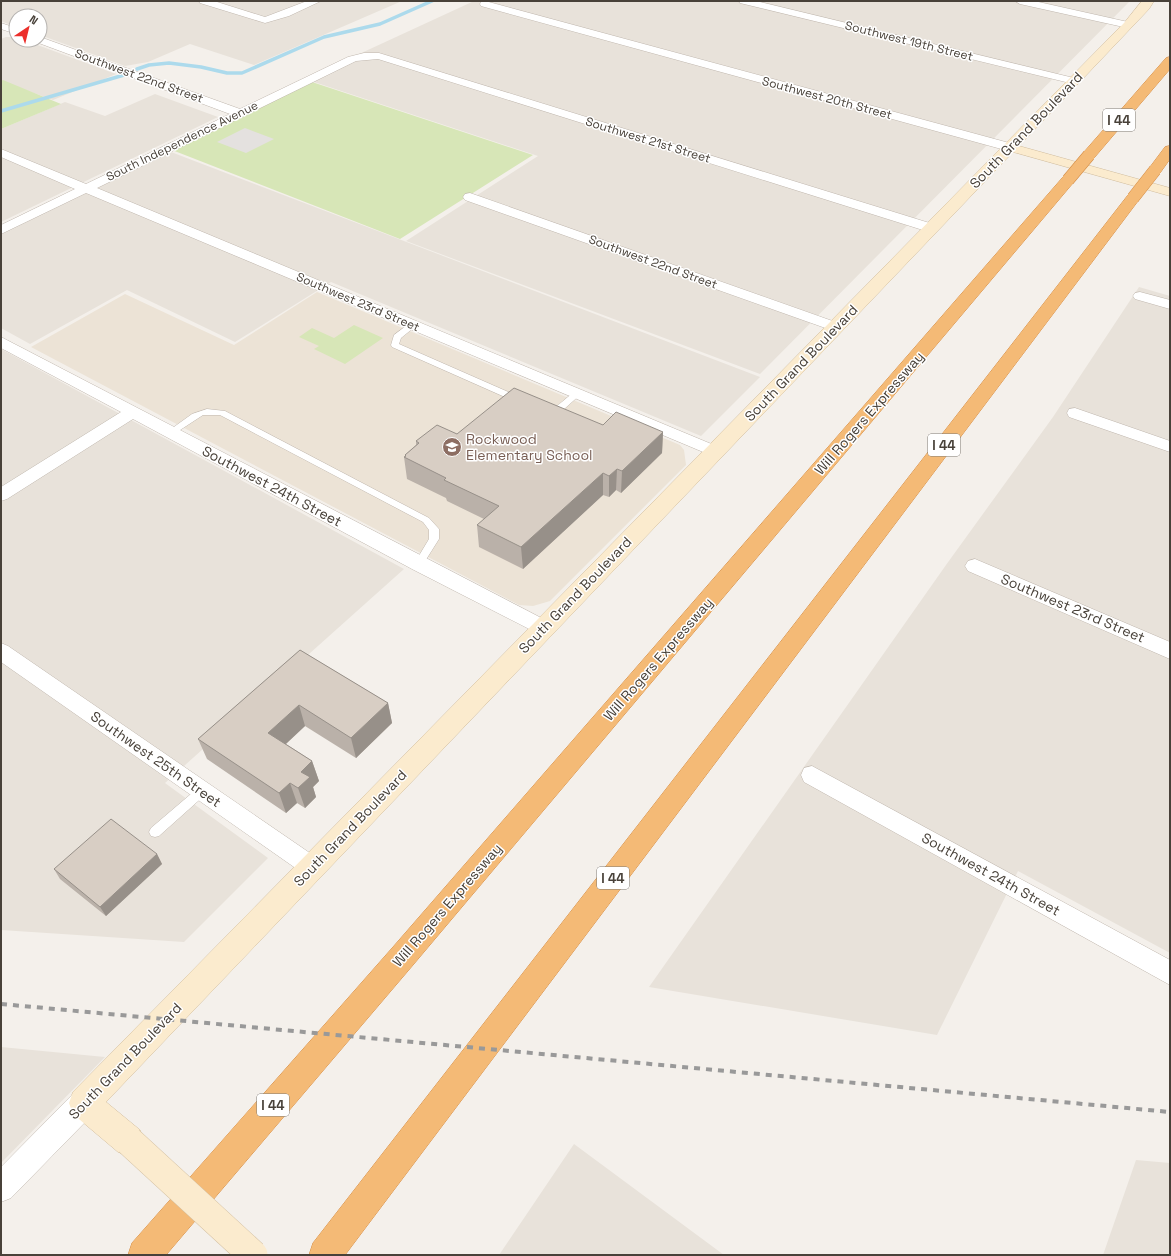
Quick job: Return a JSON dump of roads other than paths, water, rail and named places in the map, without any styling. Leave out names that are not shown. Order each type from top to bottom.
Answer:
[{"type":"highway","name":"Will Rogers Expressway","points":[[144,1255],[403,956],[1068,180],[1169,60]]},
{"type":"highway","name":"I 44","points":[[325,1255],[1170,150]]},
{"type":"street","points":[[204,1],[265,20],[285,14],[316,1]]},
{"type":"street","name":"Southwest 19th Street","points":[[744,1],[1074,81]]},
{"type":"street","points":[[1020,1],[1128,25]]},
{"type":"street","name":"South Grand Boulevard","points":[[1,1188],[1074,81],[1145,7],[1148,1]]},
{"type":"street","name":"Southwest 20th Street","points":[[485,4],[1170,192]]},
{"type":"street","name":"Southwest 22nd Street","points":[[48,43],[239,113]]},
{"type":"street","name":"South Independence Avenue","points":[[1,230],[239,113],[352,59],[364,56]]},
{"type":"street","name":"Southwest 21st Street","points":[[364,56],[379,56],[931,228]]},
{"type":"street","name":"Southwest 23rd Street","points":[[1,153],[715,452]]},
{"type":"street","name":"Southwest 22nd Street","points":[[470,197],[836,327]]},
{"type":"street","points":[[1140,296],[1170,305]]},
{"type":"street","name":"Southwest 24th Street","points":[[1,342],[419,564],[544,628]]},
{"type":"street","points":[[1,495],[133,412]]},
{"type":"street","points":[[1074,413],[1170,447]]},
{"type":"street","name":"Southwest 23rd Street","points":[[975,566],[1170,651]]},
{"type":"street","name":"Southwest 25th Street","points":[[1,651],[312,867]]},
{"type":"street","name":"Southwest 24th Street","points":[[812,776],[1170,973]]},
{"type":"street","points":[[84,1103],[129,1141],[253,1255]]},
{"type":"lane","points":[[413,325],[397,337],[395,345],[525,402]]},
{"type":"lane","points":[[539,408],[546,412],[560,408],[577,394]]},
{"type":"lane","points":[[170,432],[200,412],[210,410],[222,413],[426,520],[434,529],[434,539],[419,564]]},
{"type":"lane","points":[[155,832],[202,791]]},
{"type":"waterway","points":[[137,69],[149,65],[169,63],[201,67],[227,73],[242,73],[324,37],[380,24],[432,1]]},
{"type":"waterway","points":[[1,111],[124,75]]},
{"type":"railway","points":[[1,1004],[1170,1112]]},
{"type":"place","name":"Rockwood Elementary School","points":[[452,447]]}]
